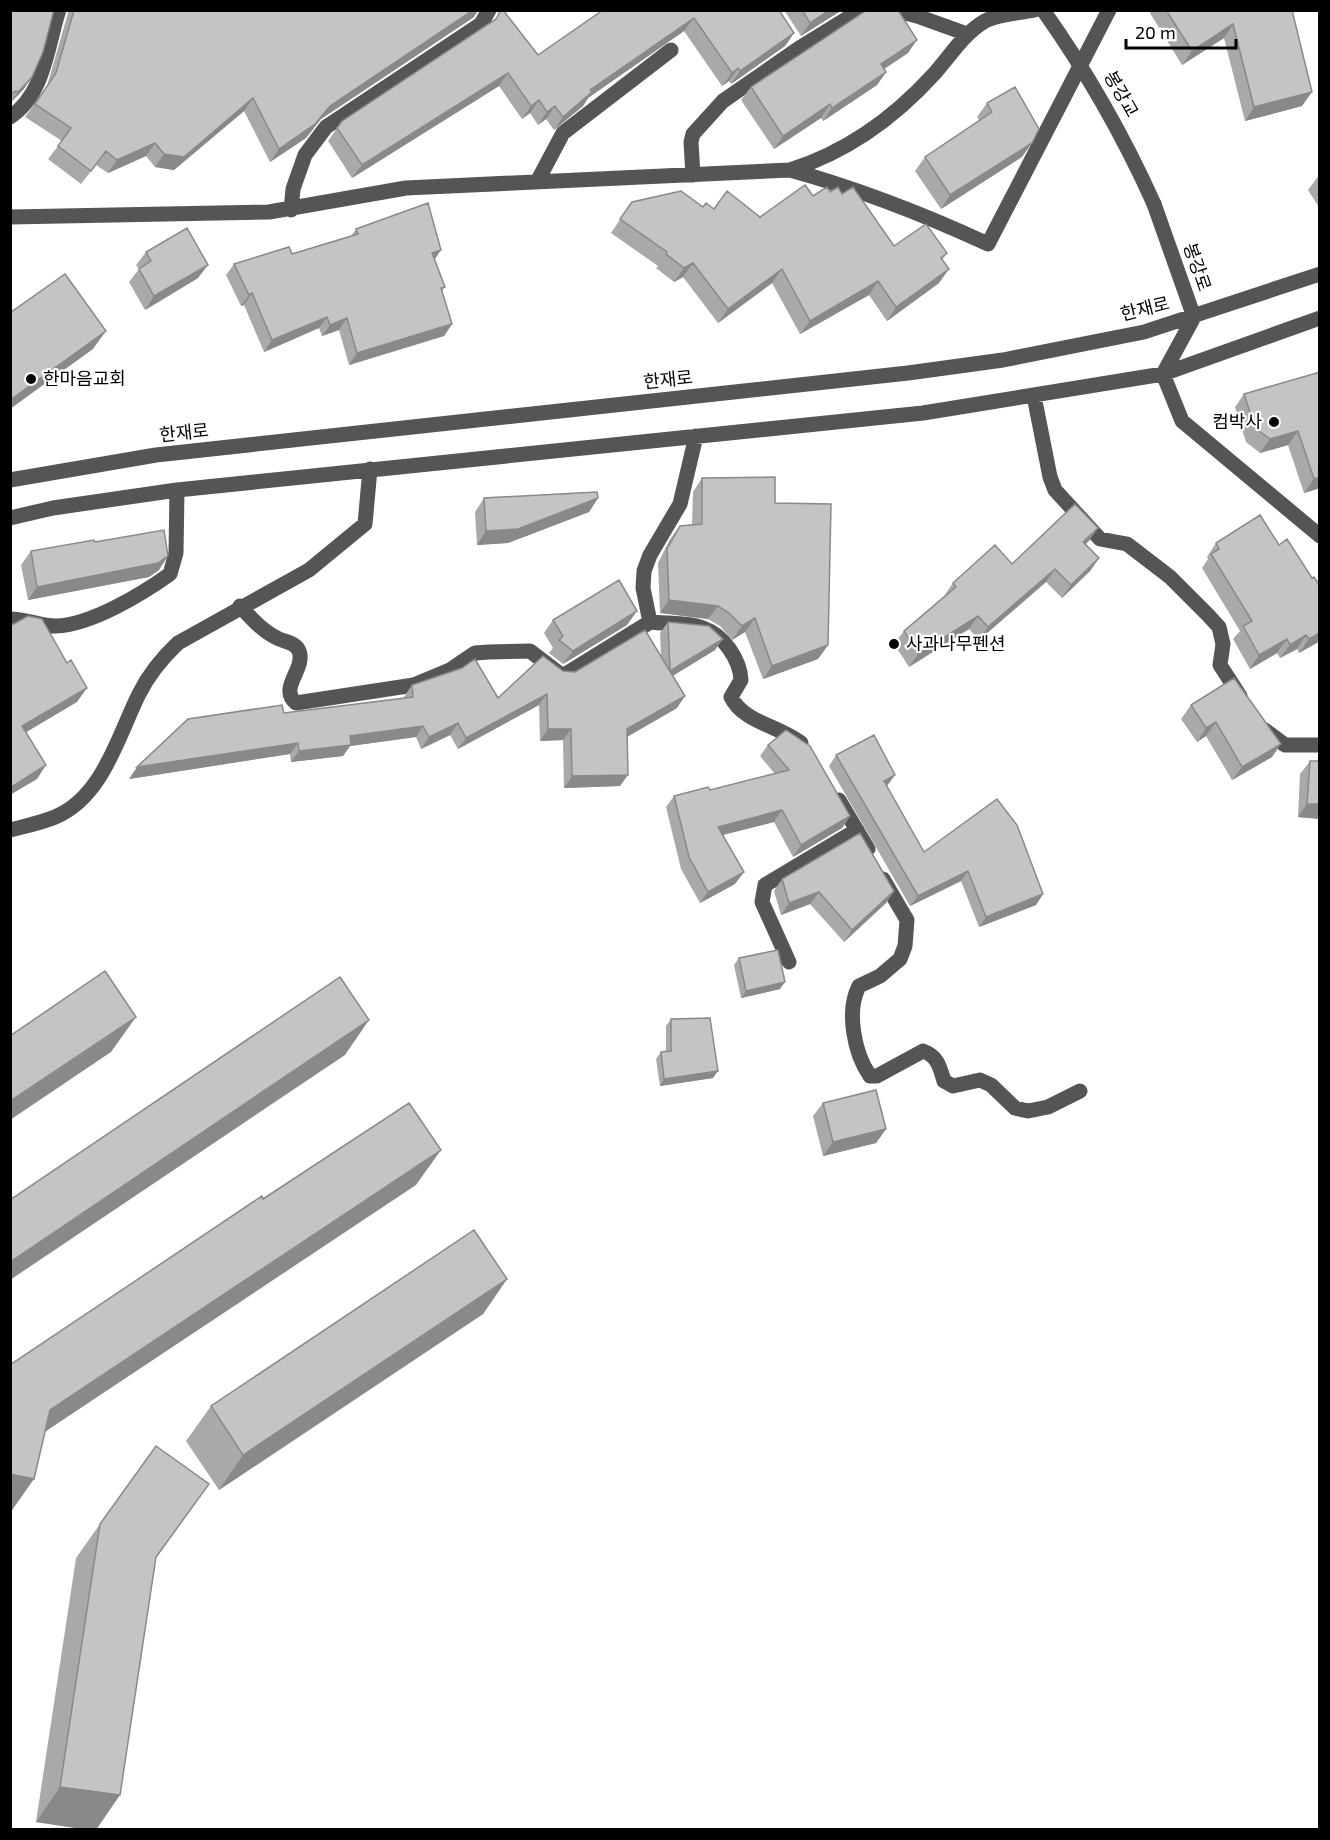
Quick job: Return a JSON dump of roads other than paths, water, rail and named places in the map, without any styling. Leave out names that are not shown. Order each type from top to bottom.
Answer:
[{"type":"street","points":[[10,117],[27,101],[36,87],[59,10]]},
{"type":"street","points":[[291,210],[293,189],[305,155],[326,127],[481,24],[489,10]]},
{"type":"street","points":[[693,175],[691,142],[693,134],[706,117],[732,92],[794,44],[861,10]]},
{"type":"street","points":[[892,10],[967,33]]},
{"type":"street","points":[[790,170],[843,149],[875,126],[934,74],[967,33],[988,19],[1035,10]]},
{"type":"street","name":"봉강교","points":[[1043,10],[1080,62],[1110,111],[1155,204]]},
{"type":"street","points":[[10,217],[291,210],[406,188],[790,170],[845,185],[915,211],[988,244],[1109,10]]},
{"type":"street","points":[[537,182],[563,133],[671,50]]},
{"type":"street","name":"봉강로","points":[[1155,204],[1194,316],[1163,374]]},
{"type":"street","name":"한재로","points":[[10,480],[156,455],[908,373],[1003,360],[1144,332],[1320,274]]},
{"type":"street","points":[[10,518],[53,508],[177,490],[923,413],[1163,374],[1320,318]]},
{"type":"street","points":[[1163,374],[1182,421],[1320,536]]},
{"type":"street","points":[[1034,396],[1050,477],[1055,490],[1100,539],[1127,544],[1170,577],[1219,627],[1222,644],[1220,665],[1245,704]]},
{"type":"street","points":[[240,606],[263,631],[294,644],[299,651],[300,660],[289,691],[292,699],[297,703],[414,685],[482,652],[530,651],[560,674],[566,674],[642,630],[650,622],[651,615],[643,588],[644,571],[650,555],[680,504],[696,436]]},
{"type":"street","points":[[10,830],[57,816],[85,796],[103,772],[140,692],[161,659],[178,643],[240,606],[309,570],[365,524],[370,469]]},
{"type":"street","points":[[10,619],[27,619],[44,625],[75,624],[125,601],[170,574],[176,553],[177,490]]},
{"type":"street","points":[[650,622],[704,628],[713,633],[736,658],[741,680],[730,697],[734,704],[744,714],[791,735],[809,751]]},
{"type":"street","points":[[1256,719],[1269,734],[1285,745],[1320,745]]},
{"type":"street","points":[[829,782],[908,920],[905,946],[900,959],[880,976],[859,986],[854,995],[853,1028],[864,1067],[870,1076],[877,1076],[923,1051],[931,1054],[939,1064],[944,1081],[953,1086],[980,1080],[991,1085],[1015,1108],[1029,1111],[1048,1107],[1080,1090]]},
{"type":"street","points":[[789,962],[762,903],[765,885],[856,830]]},
{"type":"place","name":"한마음교회","points":[[31,379]]},
{"type":"place","name":"컴박사","points":[[1274,422]]},
{"type":"place","name":"사과나무펜션","points":[[894,644]]}]
